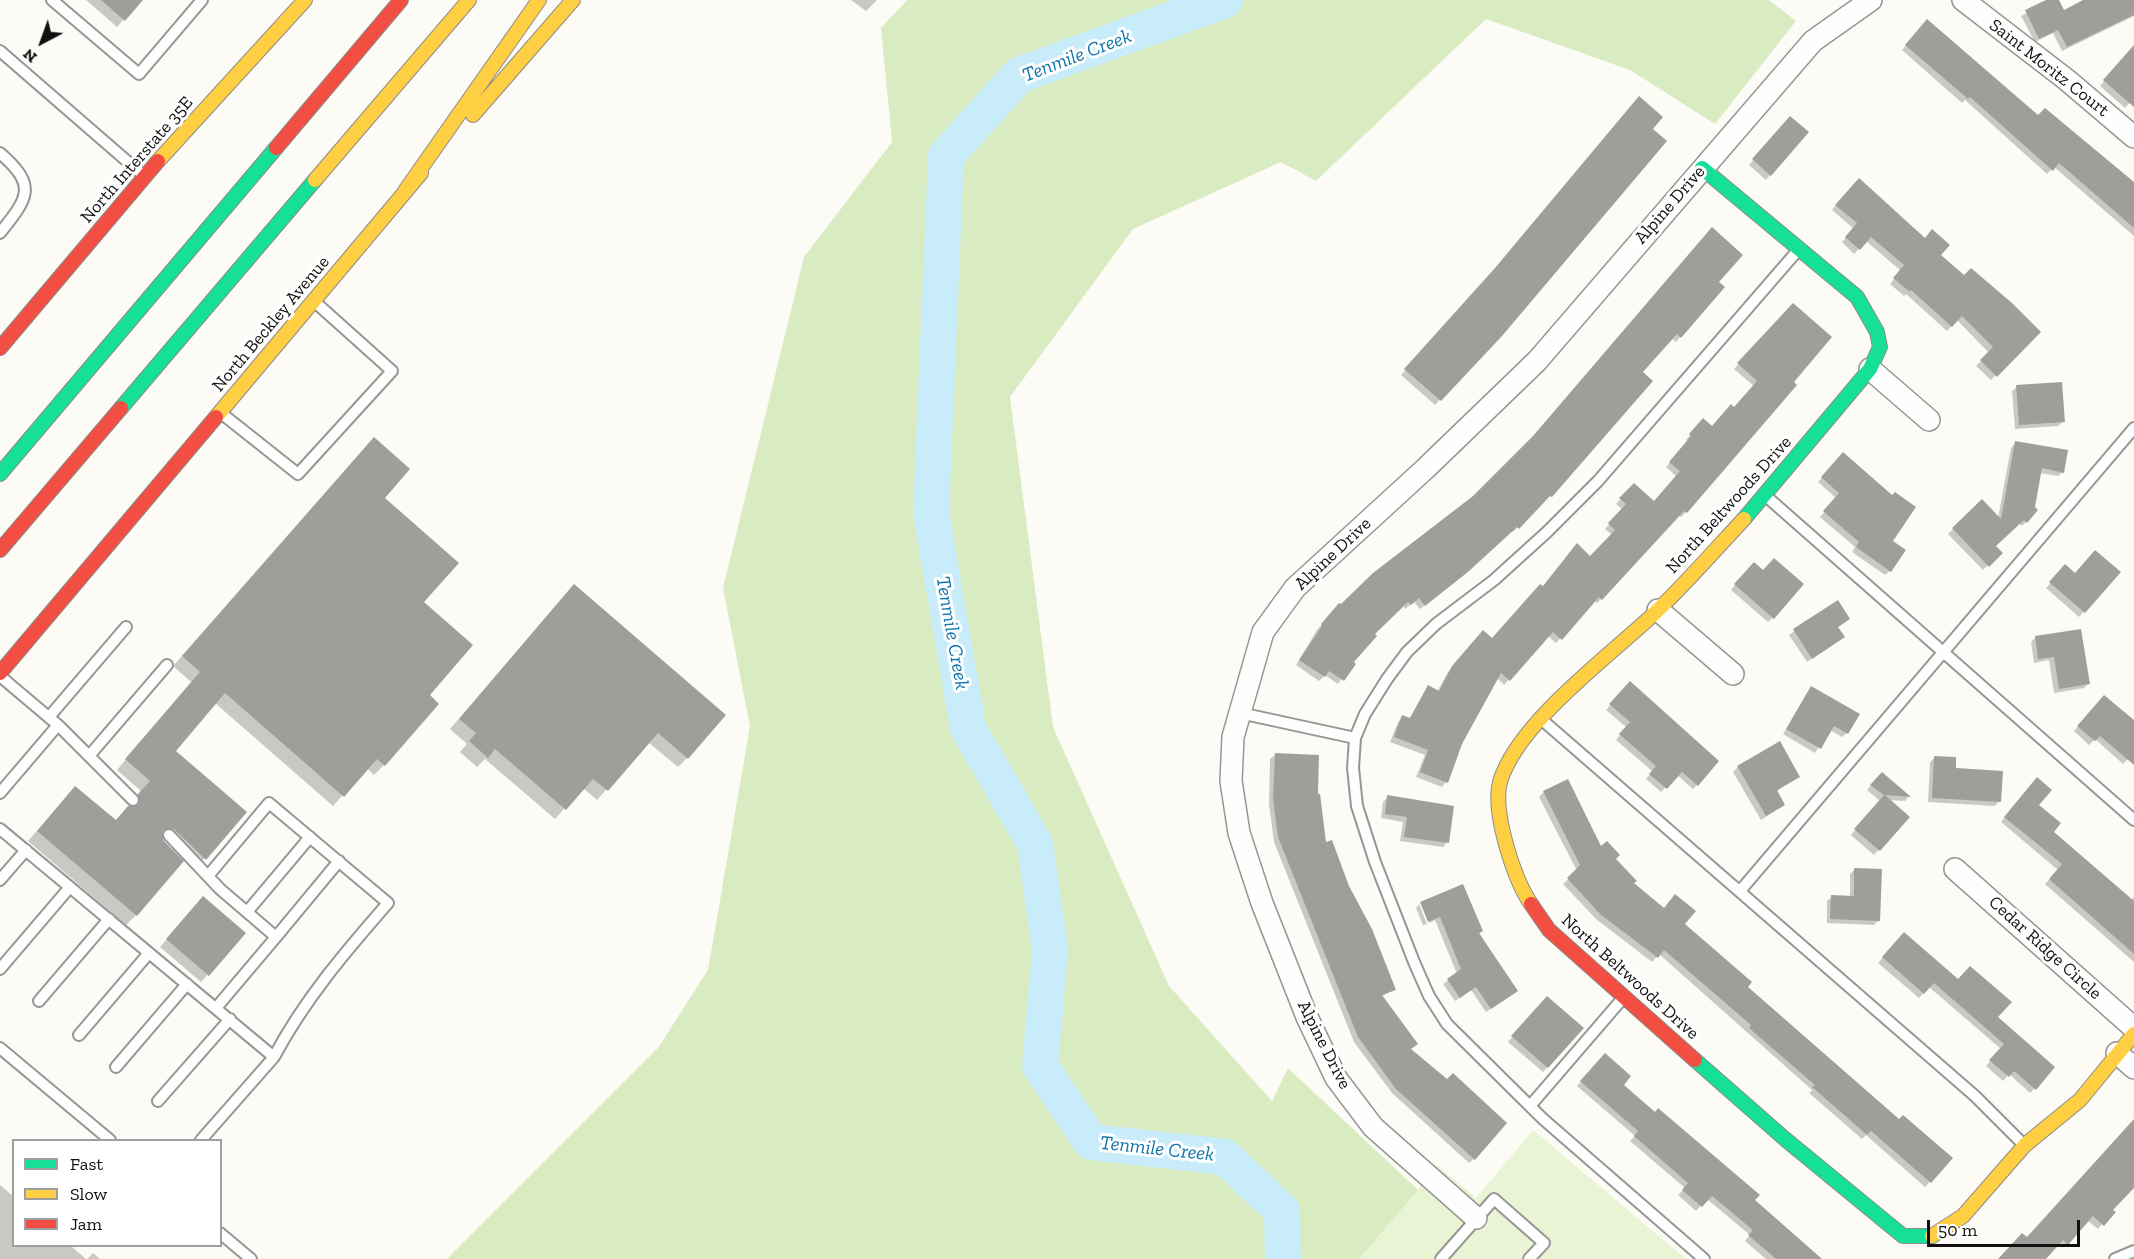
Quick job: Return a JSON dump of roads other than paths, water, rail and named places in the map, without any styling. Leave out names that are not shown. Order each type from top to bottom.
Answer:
[{"type":"main road","name":"North Interstate 35E","points":[[0,348],[5,332],[305,0]]},
{"type":"main road","points":[[0,474],[401,0]]},
{"type":"main road","points":[[0,550],[469,0]]},
{"type":"main road","points":[[405,191],[539,0]]},
{"type":"main road","name":"North Beckley Avenue","points":[[0,675],[405,191],[573,0]]},
{"type":"main road","name":"North Beltwoods Drive","points":[[1702,168],[1857,297],[1877,332],[1880,347],[1870,369],[1765,496],[1658,610],[1540,719],[1513,755],[1500,783],[1500,811],[1509,853],[1523,892],[1549,930],[1623,998],[1785,1139],[1903,1236],[1932,1236],[1963,1216],[2025,1145],[2080,1100],[2134,1034]]},
{"type":"street","name":"Alpine Drive","points":[[1476,1218],[1372,1127],[1336,1078],[1307,1017],[1262,903],[1239,833],[1231,781],[1233,737],[1263,632],[1295,588],[1425,469],[1537,361],[1813,41],[1871,0]]},
{"type":"street","name":"Saint Moritz Court","points":[[1962,0],[2067,80],[2134,137]]},
{"type":"street","points":[[1870,369],[1929,420]]},
{"type":"street","points":[[1658,610],[1732,674]]},
{"type":"street","name":"Cedar Ridge Circle","points":[[1955,869],[2134,1028]]},
{"type":"street","points":[[2117,1053],[2134,1068]]},
{"type":"lane","points":[[52,0],[139,74],[202,0]]},
{"type":"lane","points":[[0,51],[144,176]]},
{"type":"lane","points":[[0,153],[18,169],[25,186],[23,204],[0,233]]},
{"type":"lane","points":[[1704,1259],[1530,1106],[1447,1024],[1429,996],[1375,862],[1357,806],[1353,768],[1355,738],[1365,714],[1386,678],[1407,652],[1436,624],[1494,580],[1548,532],[1598,481],[1799,249]]},
{"type":"lane","points":[[221,413],[298,474],[392,371],[314,301]]},
{"type":"lane","points":[[1740,891],[1829,783],[1943,654],[2134,428]]},
{"type":"lane","points":[[1765,496],[2134,820]]},
{"type":"lane","points":[[49,717],[126,627]]},
{"type":"lane","points":[[89,756],[167,665]]},
{"type":"lane","points":[[0,675],[58,725],[133,800]]},
{"type":"lane","points":[[1240,714],[1355,738]]},
{"type":"lane","points":[[1540,719],[1975,1096],[2025,1145]]},
{"type":"lane","points":[[0,793],[58,725]]},
{"type":"lane","points":[[202,1139],[274,1057],[294,1019],[355,940],[388,903],[269,803],[208,876]]},
{"type":"lane","points":[[0,829],[274,1057]]},
{"type":"lane","points":[[169,835],[208,876],[276,936]]},
{"type":"lane","points":[[247,912],[310,837]]},
{"type":"lane","points":[[0,880],[26,850]]},
{"type":"lane","points":[[216,1008],[339,861]]},
{"type":"lane","points":[[0,969],[70,887]]},
{"type":"lane","points":[[39,1001],[109,919]]},
{"type":"lane","points":[[79,1035],[149,953]]},
{"type":"lane","points":[[116,1066],[187,984]]},
{"type":"lane","points":[[1530,1106],[1623,998]]},
{"type":"lane","points":[[158,1101],[230,1020]]},
{"type":"lane","points":[[0,1048],[109,1139]]},
{"type":"lane","points":[[1441,1259],[1494,1199],[1544,1243],[1529,1259]]},
{"type":"lane","points":[[222,1235],[251,1259]]},
{"type":"lane","points":[[2115,1259],[2134,1251]]},
{"type":"waterway","name":"Tenmile Creek","points":[[1225,0],[1019,75],[946,156],[931,513],[968,728],[1035,844],[1050,949],[1040,1066],[1091,1142],[1225,1157],[1282,1211],[1283,1259]]}]
